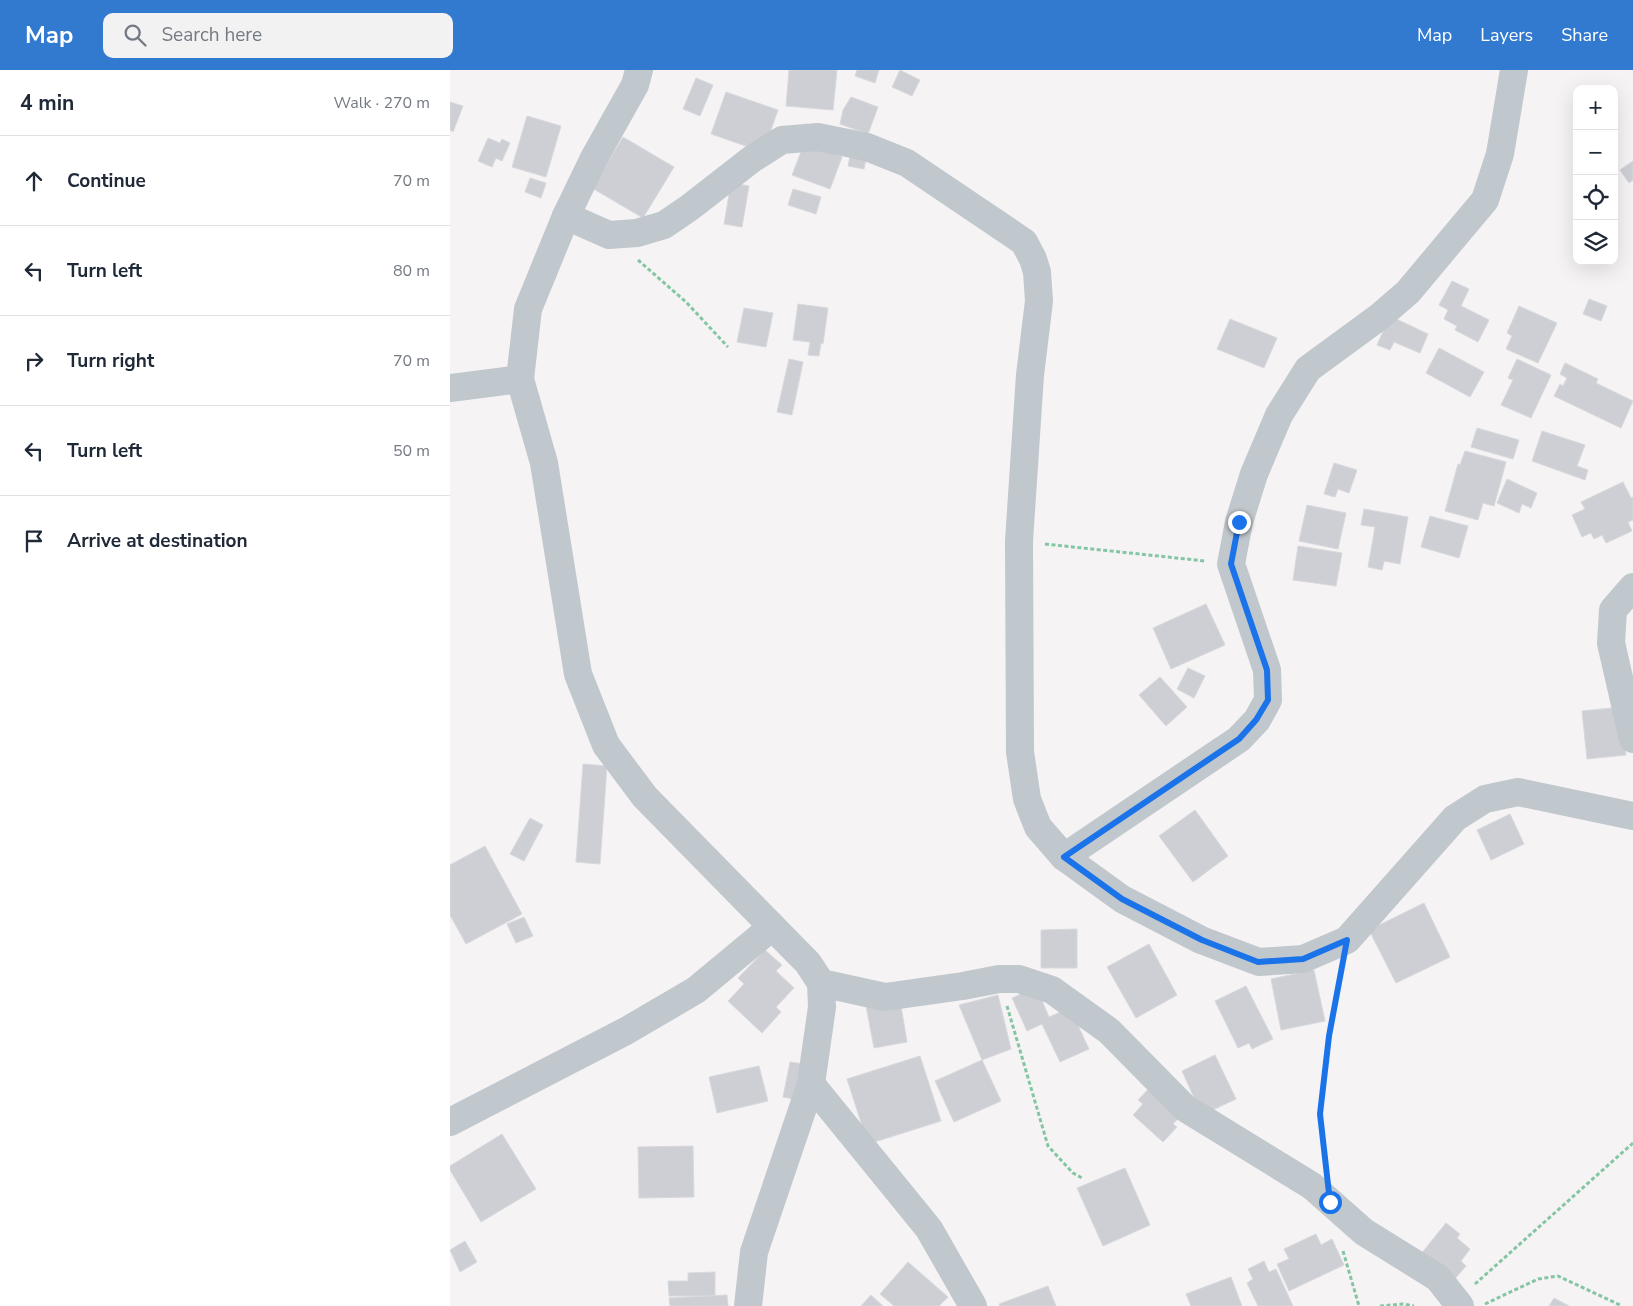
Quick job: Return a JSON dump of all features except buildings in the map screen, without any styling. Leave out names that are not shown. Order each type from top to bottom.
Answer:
[{"type":"street","points":[[639,70],[635,85],[594,158],[566,216],[528,309],[520,379],[544,463],[578,674],[606,745],[645,797],[808,964],[821,983],[822,1008],[811,1084],[754,1252],[748,1306]]},
{"type":"street","points":[[1064,857],[1239,739],[1260,714],[1268,700],[1267,670],[1231,564],[1239,522],[1254,474],[1280,415],[1308,369],[1379,317],[1408,292],[1485,200],[1500,154],[1514,70]]},
{"type":"street","points":[[566,216],[609,235],[637,233],[664,224],[689,208],[752,159],[782,140],[818,137],[867,147],[907,162],[1024,242],[1037,272],[1039,301],[1030,375],[1019,541],[1020,752],[1027,799],[1038,827],[1064,857],[1122,899],[1202,940],[1258,962],[1303,959],[1347,940],[1455,818],[1485,799],[1518,792],[1633,816]]},
{"type":"street","points":[[450,388],[520,379]]},
{"type":"street","points":[[1633,587],[1613,610],[1611,643],[1633,739]]},
{"type":"street","points":[[450,1122],[626,1031],[696,990],[772,927]]},
{"type":"street","points":[[821,983],[885,996],[963,986],[999,979],[1019,979],[1052,990],[1109,1031],[1185,1108],[1312,1186],[1364,1232],[1438,1278],[1466,1304]]},
{"type":"street","points":[[811,1084],[929,1228],[974,1306]]},
{"type":"path","points":[[609,235],[686,302],[728,348]]},
{"type":"path","points":[[1019,541],[1231,564]]},
{"type":"path","points":[[1330,1202],[1320,1114],[1329,1036],[1347,940]]},
{"type":"path","points":[[999,979],[1048,1146],[1073,1173],[1082,1178]]},
{"type":"path","points":[[1466,1304],[1633,1143]]},
{"type":"path","points":[[1343,1249],[1359,1306]]},
{"type":"path","points":[[1466,1304],[1538,1279],[1558,1276],[1622,1306]]},
{"type":"path","points":[[1380,1306],[1403,1304],[1414,1306]]},
{"type":"route","points":[[1239,522],[1231,564],[1267,670],[1268,700],[1256,720],[1239,739],[1064,857],[1122,899],[1202,940],[1258,962],[1303,959],[1347,940],[1329,1036],[1320,1114],[1330,1202]]}]
